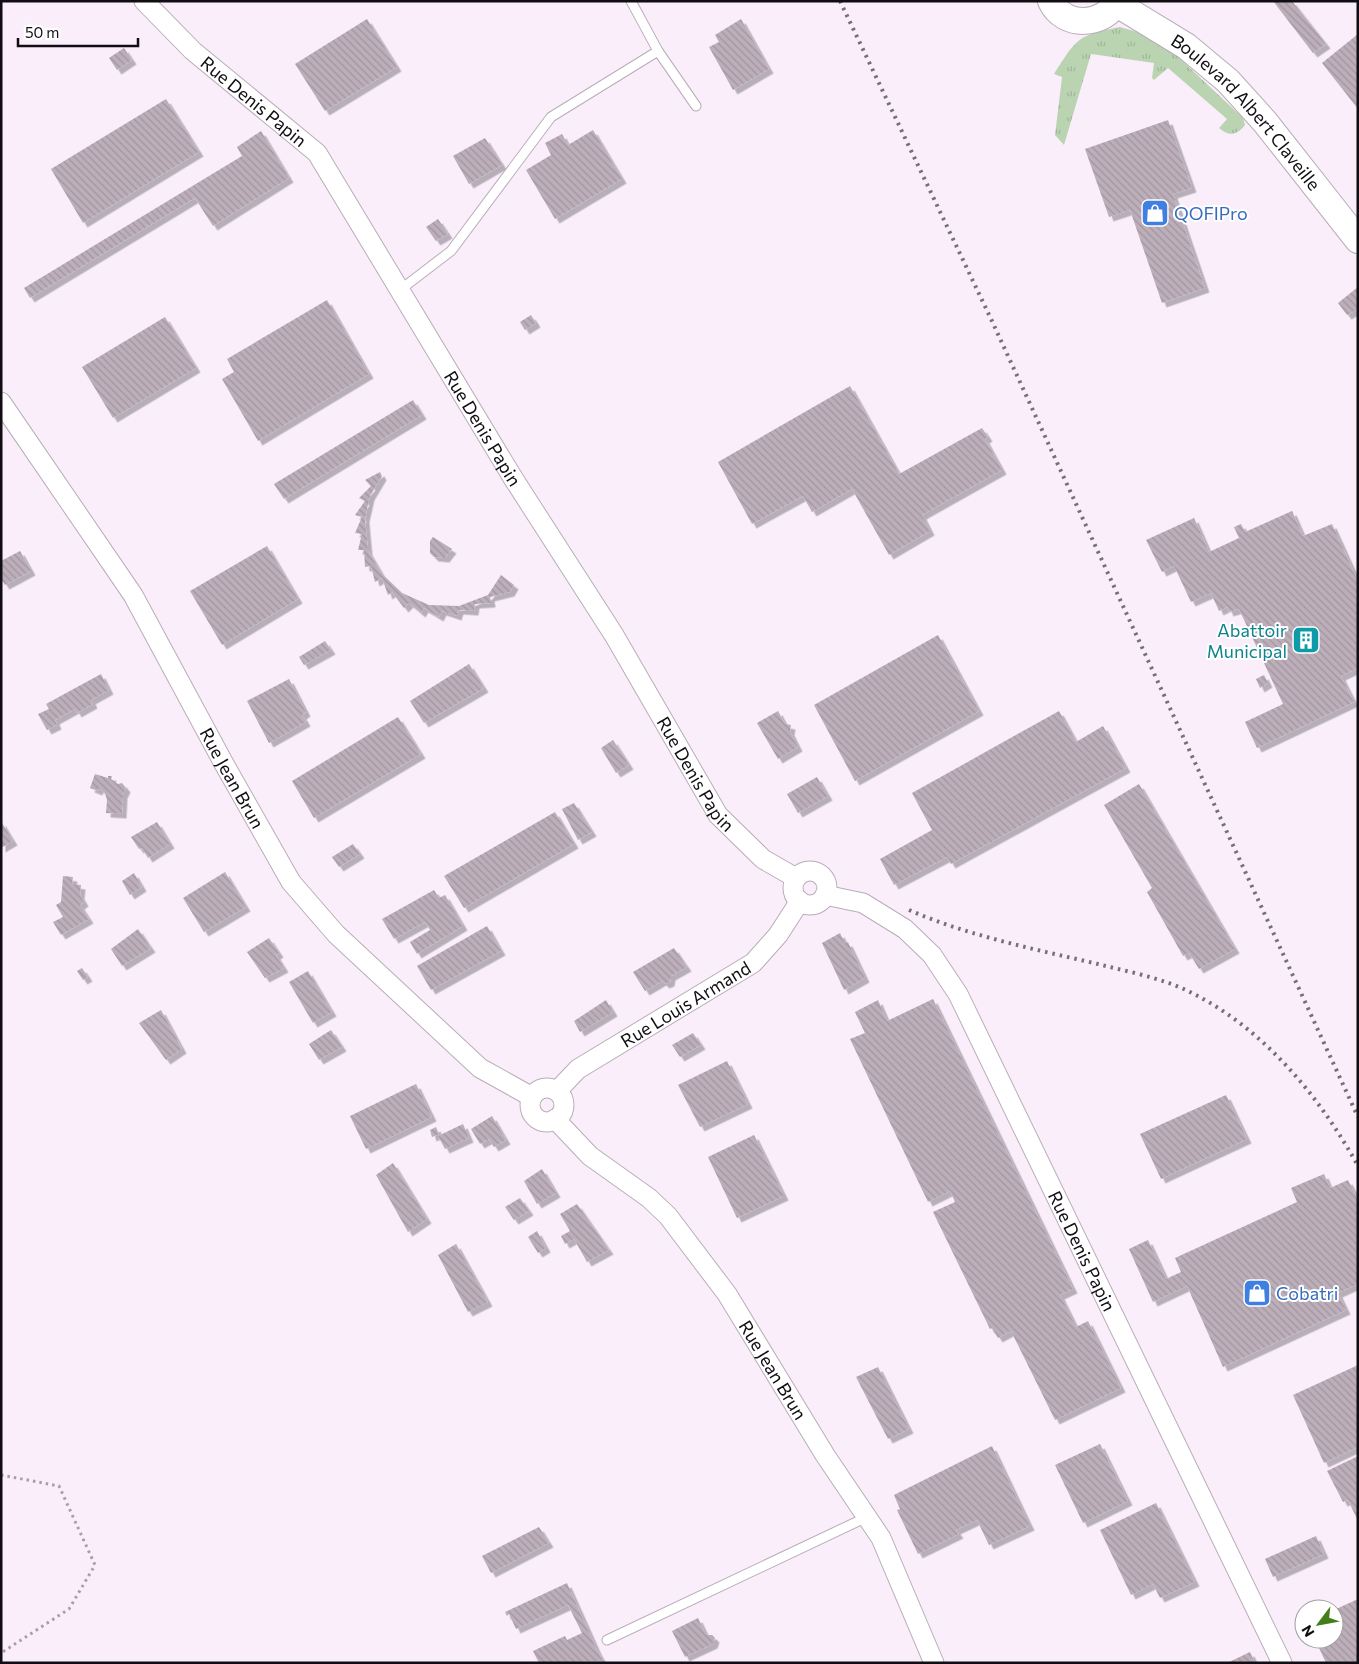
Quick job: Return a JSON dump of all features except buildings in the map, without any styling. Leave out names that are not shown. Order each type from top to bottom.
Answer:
[{"type":"main road","points":[[1051,1],[1062,14],[1073,20],[1085,22],[1103,16],[1118,2]]},
{"type":"main road","name":"Boulevard Albert Claveille","points":[[1118,2],[1186,46],[1228,81],[1265,122],[1358,240]]},
{"type":"street","name":"Rue Denis Papin","points":[[144,1],[193,51],[317,153],[513,478],[614,635],[662,722],[718,815],[763,860],[796,878]]},
{"type":"street","name":"Rue Jean Brun","points":[[1,402],[133,596],[291,882],[336,934],[480,1068],[532,1097]]},
{"type":"street","points":[[808,871],[819,873],[826,882],[825,895],[815,904],[800,901],[794,891],[796,878],[808,871]]},
{"type":"street","name":"Rue Denis Papin","points":[[825,895],[862,903],[905,929],[932,955],[958,994],[1282,1663]]},
{"type":"street","name":"Rue Louis Armand","points":[[557,1091],[578,1069],[753,963],[778,935],[800,901]]},
{"type":"street","points":[[552,1088],[557,1091],[563,1100],[564,1106],[559,1116],[545,1121],[535,1117],[530,1107],[532,1097],[540,1089],[552,1088]]},
{"type":"street","name":"Rue Jean Brun","points":[[555,1119],[590,1156],[649,1198],[679,1229],[727,1294],[825,1455],[881,1538],[934,1663]]},
{"type":"lane","points":[[631,1],[658,51],[696,106]]},
{"type":"lane","points":[[400,290],[451,251],[551,117],[658,51]]},
{"type":"lane","points":[[607,1640],[867,1517]]},
{"type":"path","points":[[1,1475],[59,1486],[95,1565],[69,1609],[1,1653]]},
{"type":"green space","points":[[1120,27],[1144,34],[1174,53],[1243,118],[1245,125],[1233,134],[1223,131],[1219,128],[1227,119],[1168,68],[1154,80],[1152,78],[1154,63],[1091,54],[1064,145],[1055,135],[1062,77],[1054,74],[1074,45],[1080,40],[1095,33]]},
{"type":"railway","points":[[840,1],[991,319],[1358,1117]]},
{"type":"railway","points":[[909,910],[978,935],[1158,979],[1192,993],[1218,1008],[1243,1026],[1288,1067],[1326,1115],[1358,1166]]},
{"type":"place","name":"QOFIPro","points":[[1155,213]]},
{"type":"place","name":"Abattoir Municipal","points":[[1306,640]]},
{"type":"place","name":"Cobatri","points":[[1257,1293]]}]
